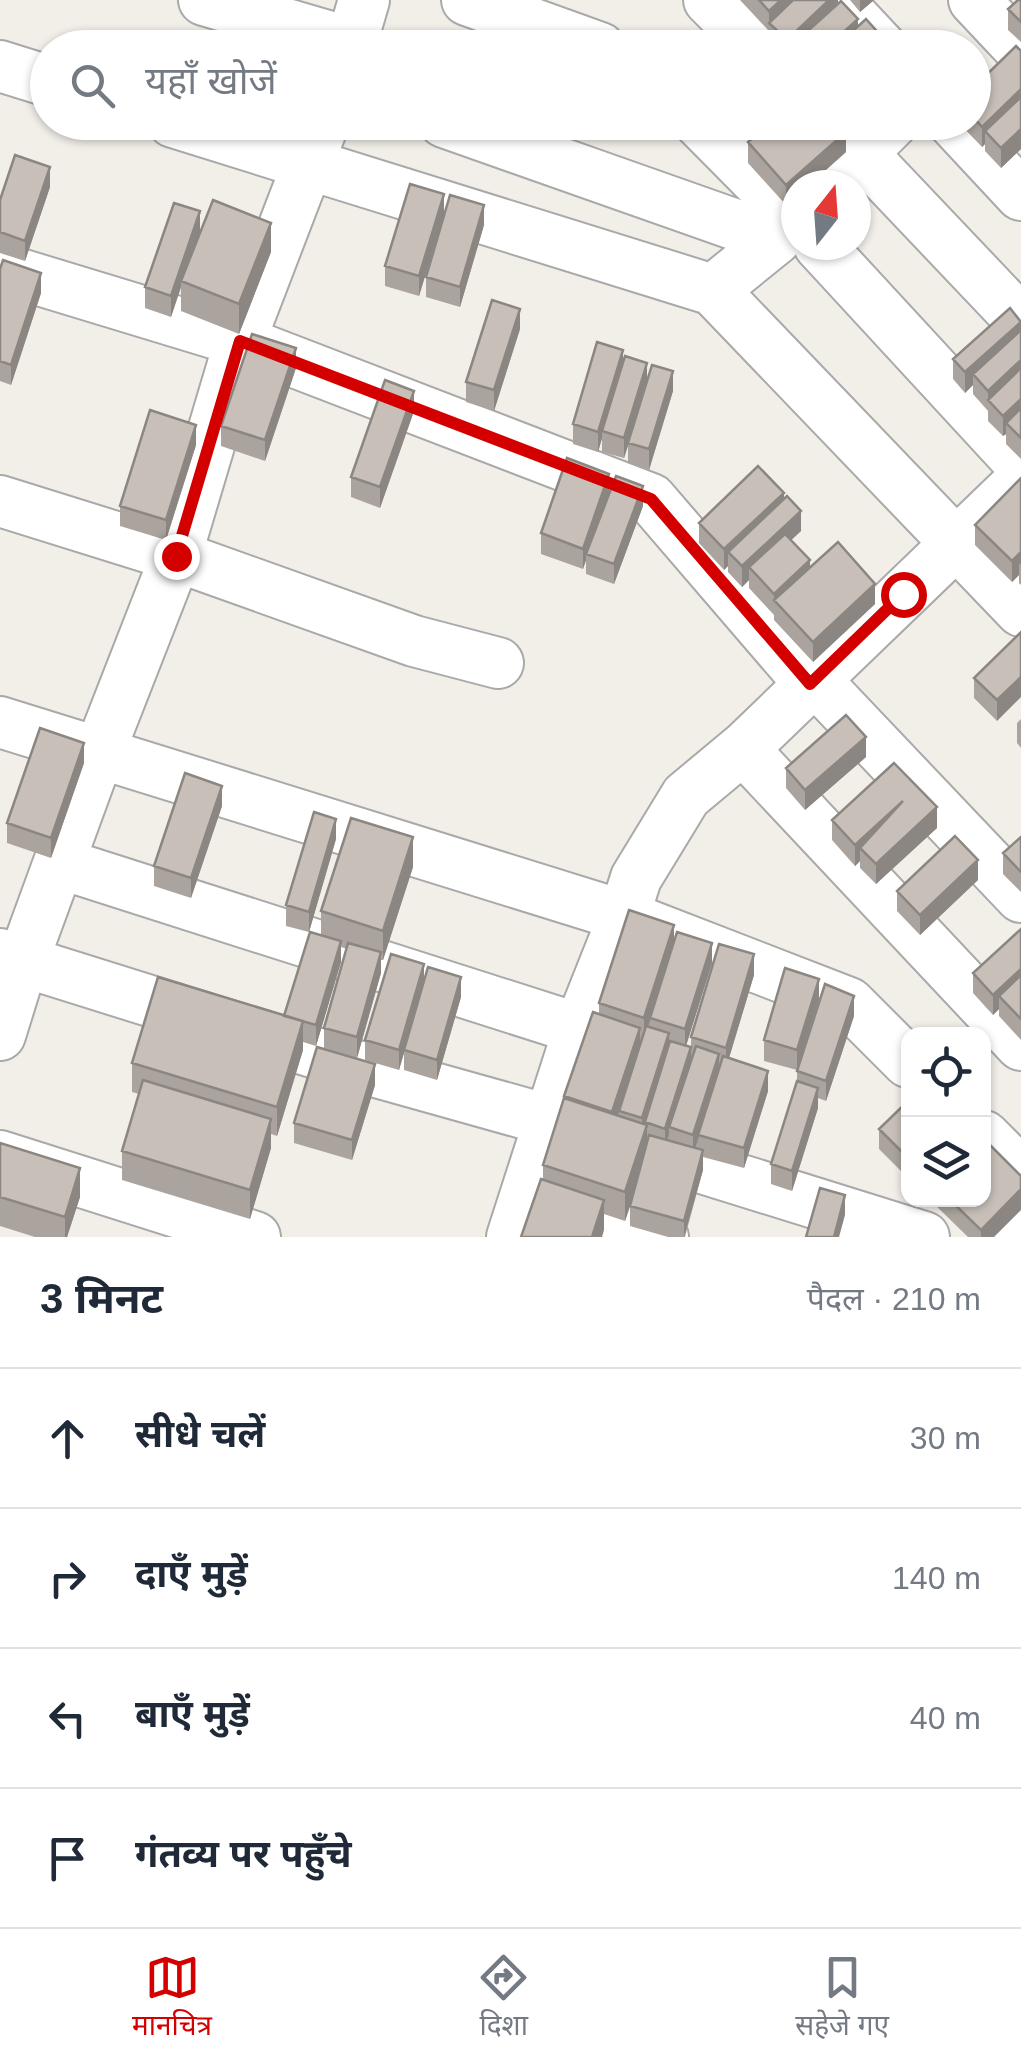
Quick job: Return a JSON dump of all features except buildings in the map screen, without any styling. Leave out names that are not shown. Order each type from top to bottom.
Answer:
[{"type":"street","points":[[204,0],[355,30]]},
{"type":"street","points":[[467,0],[550,30]]},
{"type":"street","points":[[709,0],[739,30]]},
{"type":"street","points":[[838,0],[866,30]]},
{"type":"street","points":[[0,66],[30,75]]},
{"type":"street","points":[[290,140],[316,144],[713,290],[1021,611]]},
{"type":"street","points":[[504,140],[781,223]]},
{"type":"street","points":[[716,140],[781,211]]},
{"type":"street","points":[[970,140],[1021,195]]},
{"type":"street","points":[[0,1036],[11,958],[59,863],[176,556],[240,341],[316,144]]},
{"type":"street","points":[[854,146],[1021,321]]},
{"type":"street","points":[[713,290],[781,240]]},
{"type":"street","points":[[827,260],[1021,464]]},
{"type":"street","points":[[0,268],[240,341],[651,499],[813,682],[1021,897]]},
{"type":"street","points":[[663,1237],[519,1216],[579,1029],[636,878],[686,796],[743,748],[1021,482]]},
{"type":"street","points":[[0,501],[176,556],[414,641],[498,663]]},
{"type":"street","points":[[0,722],[624,916],[849,1003],[901,1055]]},
{"type":"street","points":[[743,748],[1021,1045]]},
{"type":"street","points":[[59,863],[579,1029]]},
{"type":"street","points":[[11,958],[924,1237]]},
{"type":"street","points":[[991,1143],[1021,1173]]},
{"type":"street","points":[[0,1156],[256,1237]]},
{"type":"street","points":[[1007,1237],[1021,1223]]},
{"type":"route","points":[[176,556],[240,341],[651,499],[810,684],[903,594]]}]
